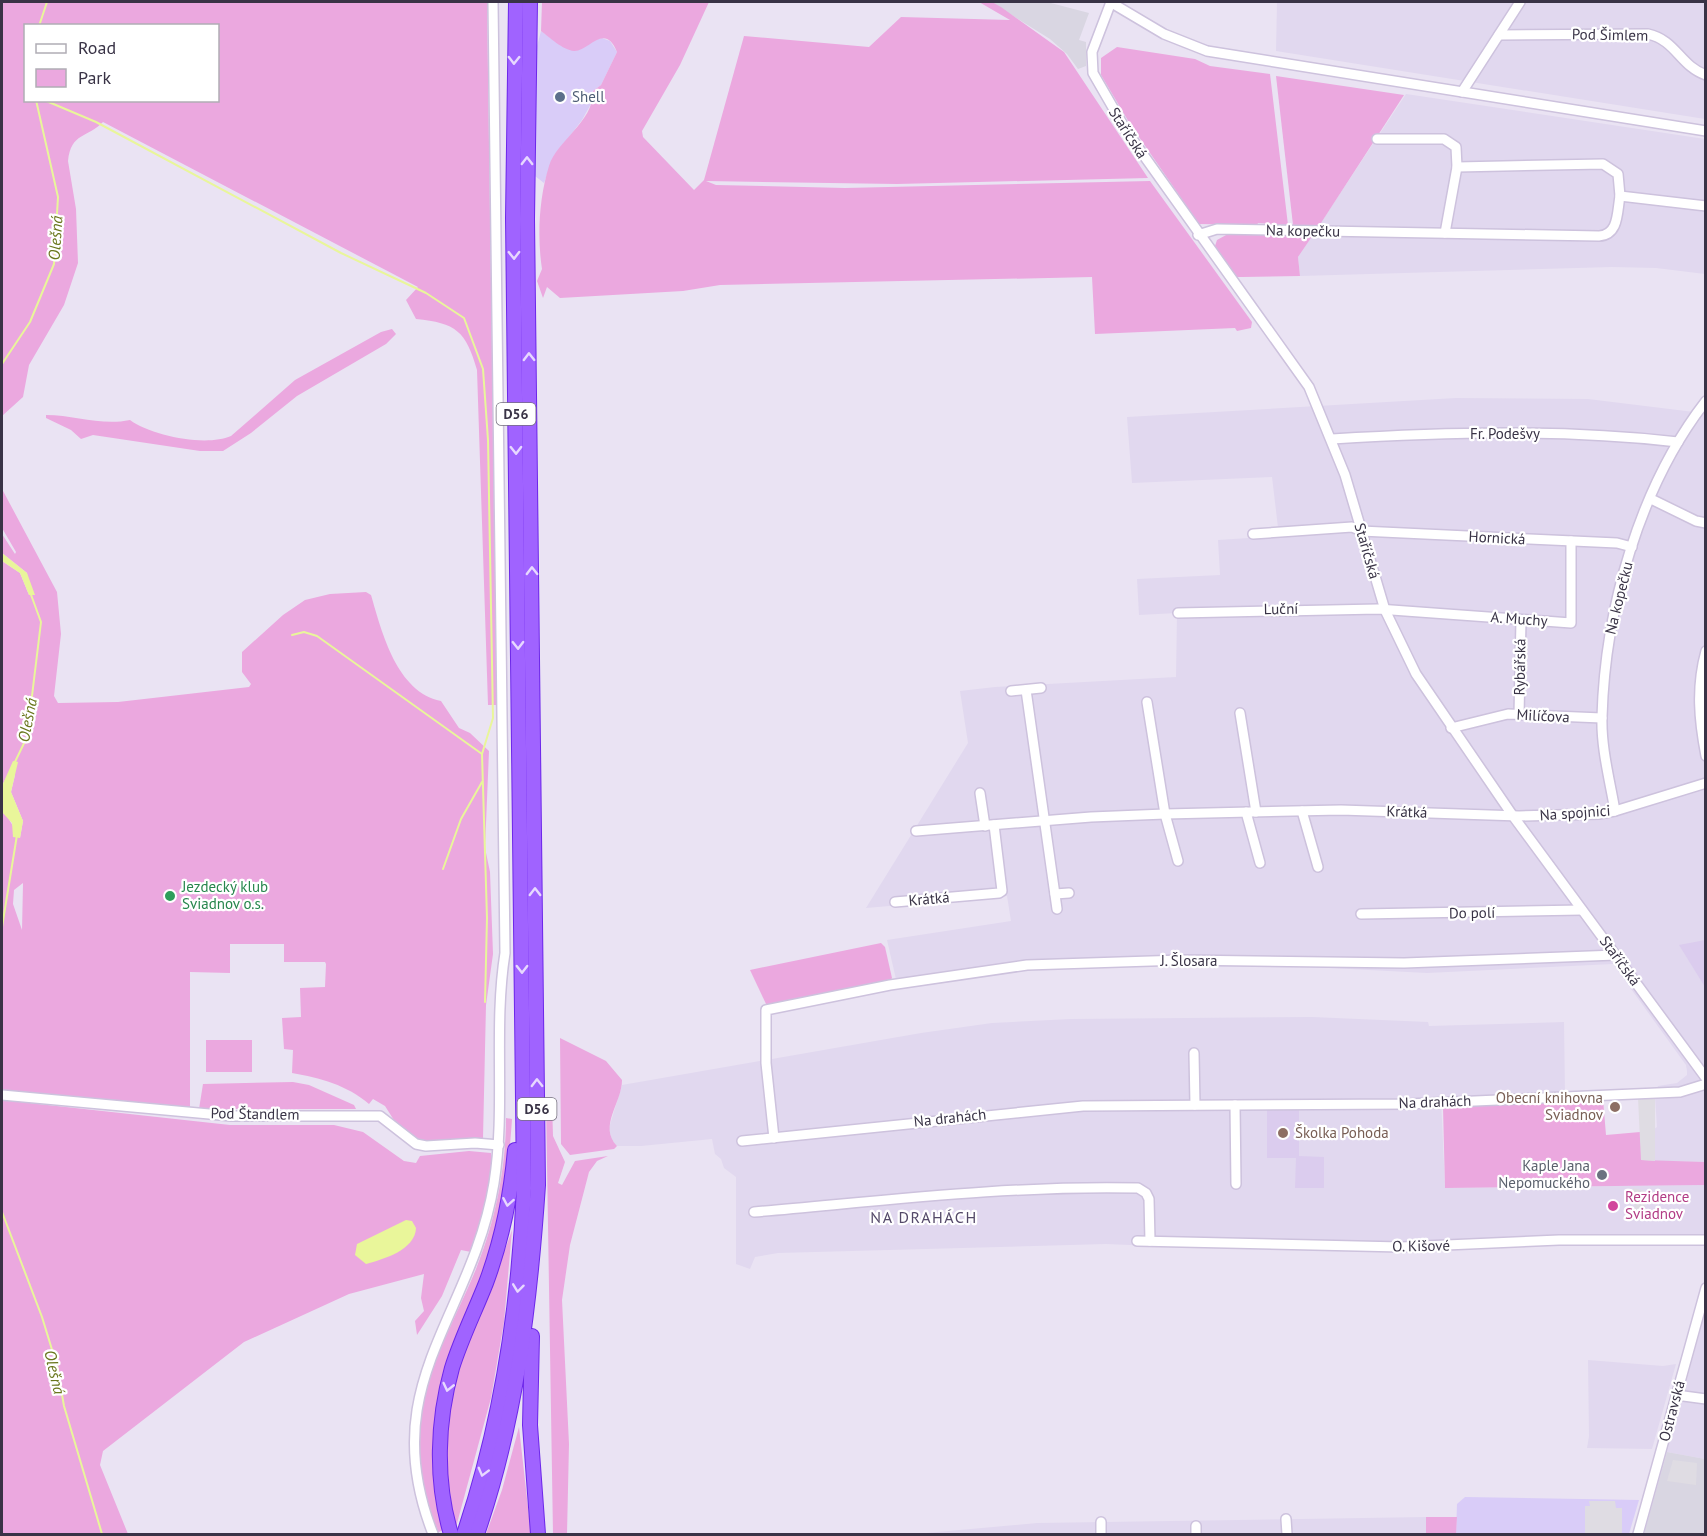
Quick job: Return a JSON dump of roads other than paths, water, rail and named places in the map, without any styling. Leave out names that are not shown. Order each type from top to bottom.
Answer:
[{"type":"highway","name":"D56","points":[[464,1534],[495,1427],[512,1337],[520,1267],[524,1188],[513,218],[516,2]]},
{"type":"highway","name":"D56","points":[[477,1534],[494,1481],[516,1388],[533,1268],[538,1185],[528,231],[530,2]]},
{"type":"highway","points":[[451,1534],[444,1503],[440,1468],[442,1415],[453,1367],[486,1283],[506,1214],[513,1177],[522,1061]]},
{"type":"highway","points":[[533,1268],[530,1425],[538,1534]]},
{"type":"street","points":[[432,1533],[421,1499],[415,1460],[417,1399],[433,1347],[482,1231],[494,1185],[499,1145],[499,988],[505,953],[493,2]]},
{"type":"street","points":[[1111,2],[1164,34],[1208,51],[1706,131]]},
{"type":"street","name":"Staříčská","points":[[1111,2],[1092,52],[1093,73],[1127,132],[1198,235],[1304,380],[1332,439],[1385,610],[1416,674],[1513,816],[1706,1078]]},
{"type":"street","points":[[1462,92],[1521,2]]},
{"type":"street","name":"Pod Šimlem","points":[[1498,35],[1648,34],[1666,40],[1687,64],[1706,75]]},
{"type":"street","points":[[1377,139],[1450,141],[1458,152],[1444,233]]},
{"type":"street","name":"Na kopečku","points":[[1198,235],[1217,230],[1607,236],[1614,229],[1620,196],[1620,177],[1609,165],[1457,167]]},
{"type":"street","points":[[1620,196],[1706,206]]},
{"type":"street","name":"Na kopečku","points":[[1615,811],[1602,718],[1610,626],[1632,547],[1651,499],[1678,441],[1706,401]]},
{"type":"street","name":"Fr. Podešvy","points":[[1332,439],[1505,433],[1618,435],[1678,441]]},
{"type":"street","points":[[1651,499],[1696,521],[1706,522]]},
{"type":"street","name":"Hornická","points":[[1252,534],[1352,527],[1361,531],[1617,543],[1632,547]]},
{"type":"street","name":"A. Muchy","points":[[1385,610],[1571,623],[1571,541]]},
{"type":"street","name":"Luční","points":[[1178,613],[1270,609],[1385,610]]},
{"type":"street","name":"Rybářská","points":[[1519,715],[1521,620]]},
{"type":"street","points":[[1706,651],[1698,692],[1699,719],[1706,756]]},
{"type":"street","points":[[1011,691],[1041,688]]},
{"type":"street","points":[[1026,690],[1057,909]]},
{"type":"street","points":[[1147,702],[1165,814],[1178,861]]},
{"type":"street","points":[[1240,713],[1256,812]]},
{"type":"street","name":"Milíčova","points":[[1451,728],[1508,714],[1602,718]]},
{"type":"street","name":"Na spojnici","points":[[1513,816],[1615,811],[1706,783]]},
{"type":"street","name":"Krátká","points":[[895,902],[1002,891],[990,825],[980,793]]},
{"type":"street","name":"Krátká","points":[[916,831],[1044,820],[1165,814],[1341,810],[1513,816]]},
{"type":"street","points":[[1302,811],[1318,867]]},
{"type":"street","points":[[1246,812],[1260,863]]},
{"type":"street","points":[[1054,894],[1070,893]]},
{"type":"street","name":"Do polí","points":[[1361,914],[1582,910]]},
{"type":"street","name":"J. Šlosara","points":[[774,1138],[766,1063],[766,1010],[890,985],[1027,965],[1182,960],[1404,963],[1616,955]]},
{"type":"street","points":[[1194,1053],[1195,1105]]},
{"type":"street","name":"Na drahách","points":[[742,1141],[1083,1106],[1407,1104],[1680,1092],[1706,1084]]},
{"type":"street","name":"Pod Štandlem","points":[[2,1095],[231,1116],[380,1116],[416,1144],[499,1145]]},
{"type":"street","points":[[1235,1105],[1236,1184]]},
{"type":"street","points":[[754,1212],[1070,1186],[1138,1188],[1146,1193],[1149,1199],[1150,1241]]},
{"type":"street","name":"O. Kišové","points":[[1137,1241],[1401,1247],[1559,1240],[1706,1240]]},
{"type":"street","name":"Ostravská","points":[[1638,1534],[1706,1288]]},
{"type":"street","points":[[1676,1395],[1706,1399]]},
{"type":"street","points":[[1286,1520],[1287,1534]]},
{"type":"street","points":[[1101,1522],[1101,1534]]},
{"type":"waterway","name":"Olešná","points":[[40,24],[47,2]]},
{"type":"waterway","name":"Olešná","points":[[2,364],[30,322],[54,264],[58,197],[36,102]]},
{"type":"waterway","points":[[49,102],[96,122],[341,253],[426,293],[464,318],[483,369],[488,440],[493,718],[482,754],[487,918],[485,1002]]},
{"type":"waterway","name":"Olešná","points":[[14,764],[27,737],[41,622],[30,592]]},
{"type":"waterway","points":[[292,635],[304,632],[317,636],[482,754]]},
{"type":"waterway","points":[[443,869],[461,819],[482,782]]},
{"type":"waterway","name":"Olešná","points":[[2,927],[17,835]]},
{"type":"waterway","name":"Olešná","points":[[2,1212],[42,1317],[57,1366],[64,1406],[102,1534]]},
{"type":"place","name":"Shell","points":[[560,97]]},
{"type":"place","name":"Jezdecký klub Sviadnov o.s.","points":[[170,896]]},
{"type":"place","name":"Obecní knihovna Sviadnov","points":[[1615,1107]]},
{"type":"place","name":"Školka Pohoda","points":[[1283,1133]]},
{"type":"place","name":"Kaple Jana Nepomuckého","points":[[1602,1175]]},
{"type":"place","name":"Rezidence Sviadnov","points":[[1613,1206]]},
{"type":"district","name":"NA DRAHÁCH","points":[[924,1217]]}]
